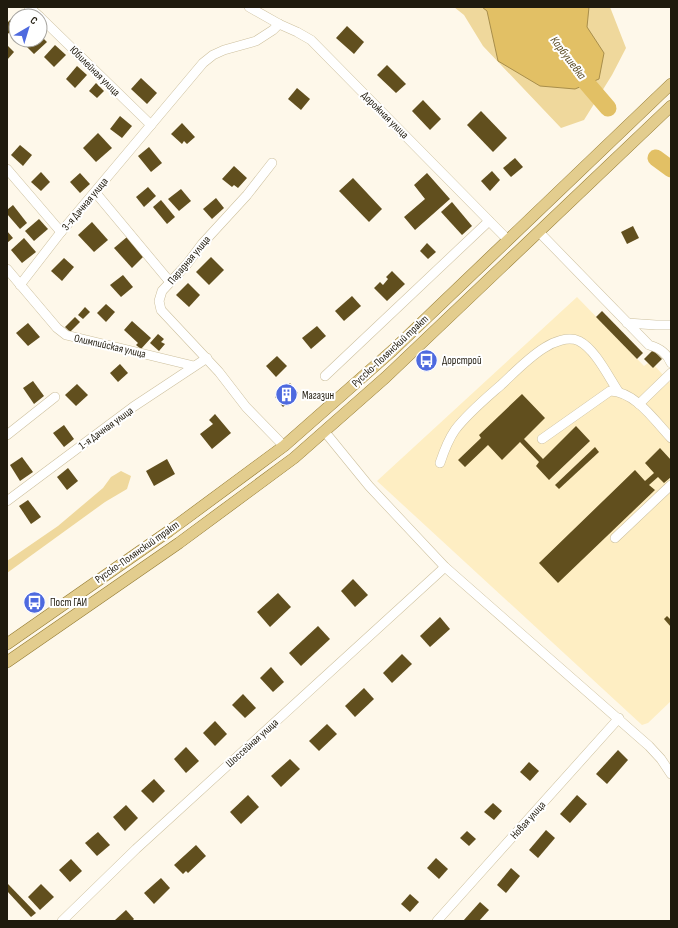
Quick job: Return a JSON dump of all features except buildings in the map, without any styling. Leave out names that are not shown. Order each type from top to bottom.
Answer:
[{"type":"main road","name":"Русско-Полянский тракт","points":[[7,644],[169,531],[284,446],[393,350],[671,84]]},
{"type":"main road","name":"Русско-Полянский тракт","points":[[7,662],[179,544],[294,458],[386,377],[671,106]]},
{"type":"street","name":"Дорожная улица","points":[[249,7],[311,40],[508,240]]},
{"type":"street","name":"3-я Дачная улица","points":[[20,285],[61,232],[203,63],[213,55],[224,50],[256,41],[273,30],[279,24]]},
{"type":"street","name":"Юбилейная улица","points":[[48,26],[151,125]]},
{"type":"street","name":"Парадная улица","points":[[272,163],[247,196],[202,244],[187,264],[170,282],[162,292],[159,301],[161,310],[207,358],[246,407],[284,446]]},
{"type":"street","points":[[7,169],[61,232]]},
{"type":"street","points":[[95,192],[170,282]]},
{"type":"street","points":[[325,376],[489,221]]},
{"type":"street","points":[[539,232],[649,345],[666,351],[671,363]]},
{"type":"street","name":"Олимпийская улица","points":[[7,269],[57,328],[66,335],[194,366]]},
{"type":"street","points":[[628,323],[671,325]]},
{"type":"street","points":[[440,463],[446,444],[456,429],[476,408],[523,365],[545,347],[554,342],[569,339],[578,341],[588,348],[597,358],[618,391]]},
{"type":"street","name":"1-я Дачная улица","points":[[7,501],[133,407],[207,358]]},
{"type":"street","points":[[639,404],[671,374]]},
{"type":"street","points":[[542,439],[610,391],[618,391],[627,394],[639,404],[671,438]]},
{"type":"street","points":[[7,435],[55,397]]},
{"type":"street","points":[[325,432],[369,486],[445,567],[619,718],[649,746],[661,759],[671,774]]},
{"type":"street","points":[[615,538],[671,485]]},
{"type":"street","name":"Шоссейная улица","points":[[62,921],[136,849],[445,567]]},
{"type":"street","name":"Новая улица","points":[[437,921],[619,718]]},
{"type":"shaded area","points":[[454,7],[610,7],[626,48],[612,75],[584,120],[561,128],[483,46],[464,15]]},
{"type":"shaded area","points":[[577,297],[644,366],[648,363],[653,368],[655,366],[671,384],[671,701],[648,723],[642,725],[377,481]]},
{"type":"shaded area","points":[[121,471],[131,476],[127,489],[105,502],[7,573],[7,561],[58,526],[103,488],[111,477]]},
{"type":"water","points":[[482,7],[589,7],[587,27],[604,53],[599,79],[575,89],[540,86],[498,61],[487,11]]},
{"type":"waterway","name":"Карбушевка","points":[[572,66],[608,108]]},
{"type":"waterway","name":"Карбушевка","points":[[656,158],[671,169]]},
{"type":"place","name":"Дорстрой","points":[[426,360]]},
{"type":"place","name":"Магазин","points":[[287,395]]},
{"type":"place","name":"Пост ГАИ","points":[[35,602]]}]
